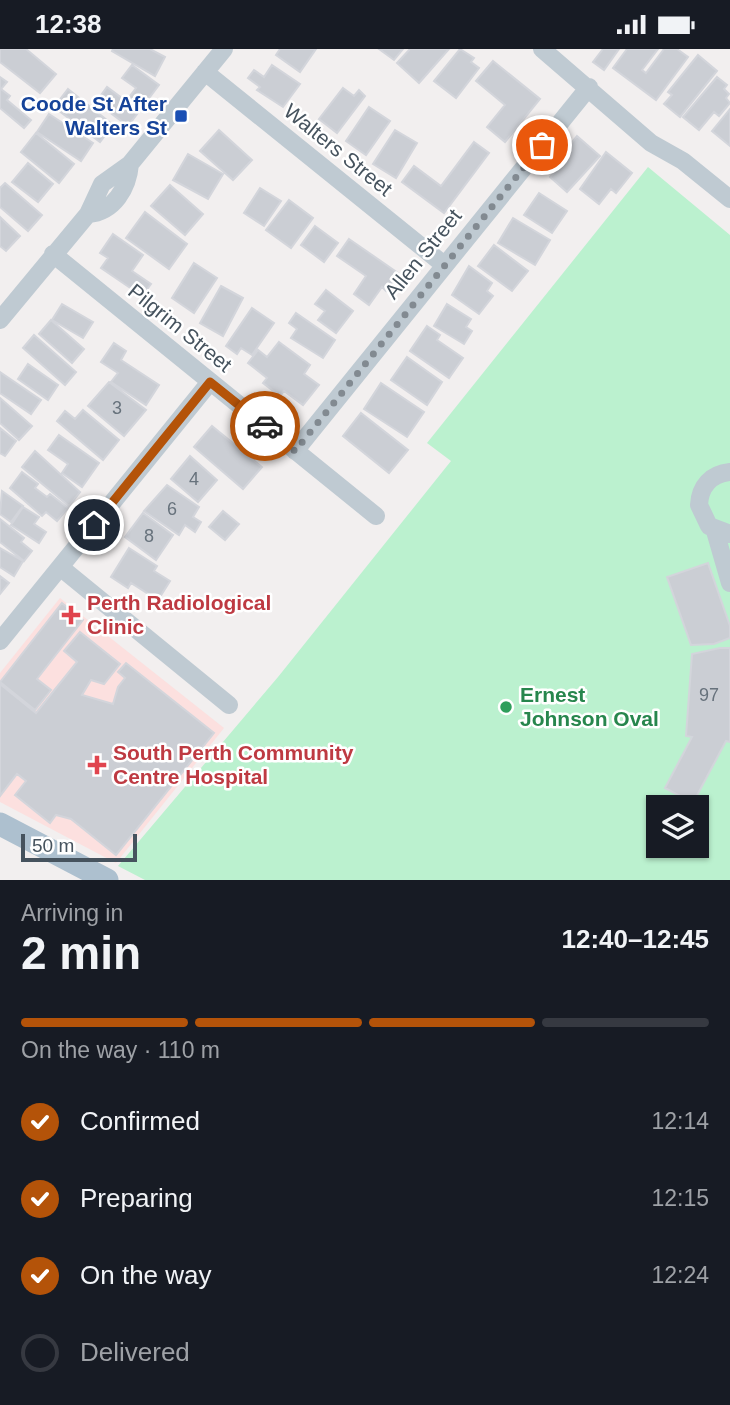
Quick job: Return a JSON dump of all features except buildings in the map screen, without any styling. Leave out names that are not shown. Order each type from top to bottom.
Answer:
[{"type":"main road","points":[[0,824],[107,880]]},
{"type":"main road","points":[[0,837],[78,880]]},
{"type":"street","points":[[0,320],[88,214],[102,184],[130,164],[224,49]]},
{"type":"street","points":[[542,49],[651,142],[683,161],[730,199]]},
{"type":"street","name":"Walters Street","points":[[205,72],[443,264]]},
{"type":"street","name":"Allen Street","points":[[295,451],[443,264],[589,87]]},
{"type":"street","name":"Pilgrim Street","points":[[53,254],[376,516]]},
{"type":"street","points":[[0,641],[210,382]]},
{"type":"street","points":[[730,472],[712,478],[699,497],[704,520],[722,532],[730,583]]},
{"type":"street","points":[[60,567],[229,705]]},
{"type":"shaded area","name":"South Perth Community Centre Hospital","points":[[60,598],[224,728],[116,863],[0,802],[0,673]]},
{"type":"green space","points":[[648,167],[730,235],[730,880],[145,880],[118,866],[278,677],[451,461],[427,443]]},
{"type":"way so far","points":[[265,426],[295,451],[443,264],[542,145]]},
{"type":"place","name":"Coode St After Walters St","points":[[181,116]]},
{"type":"place","name":"Perth Radiological Clinic","points":[[71,615]]},
{"type":"place","name":"Ernest Johnson Oval","points":[[506,707]]},
{"type":"place","name":"South Perth Community Centre Hospital","points":[[97,765]]},
{"type":"route","points":[[94,525],[210,382],[265,426]]}]
